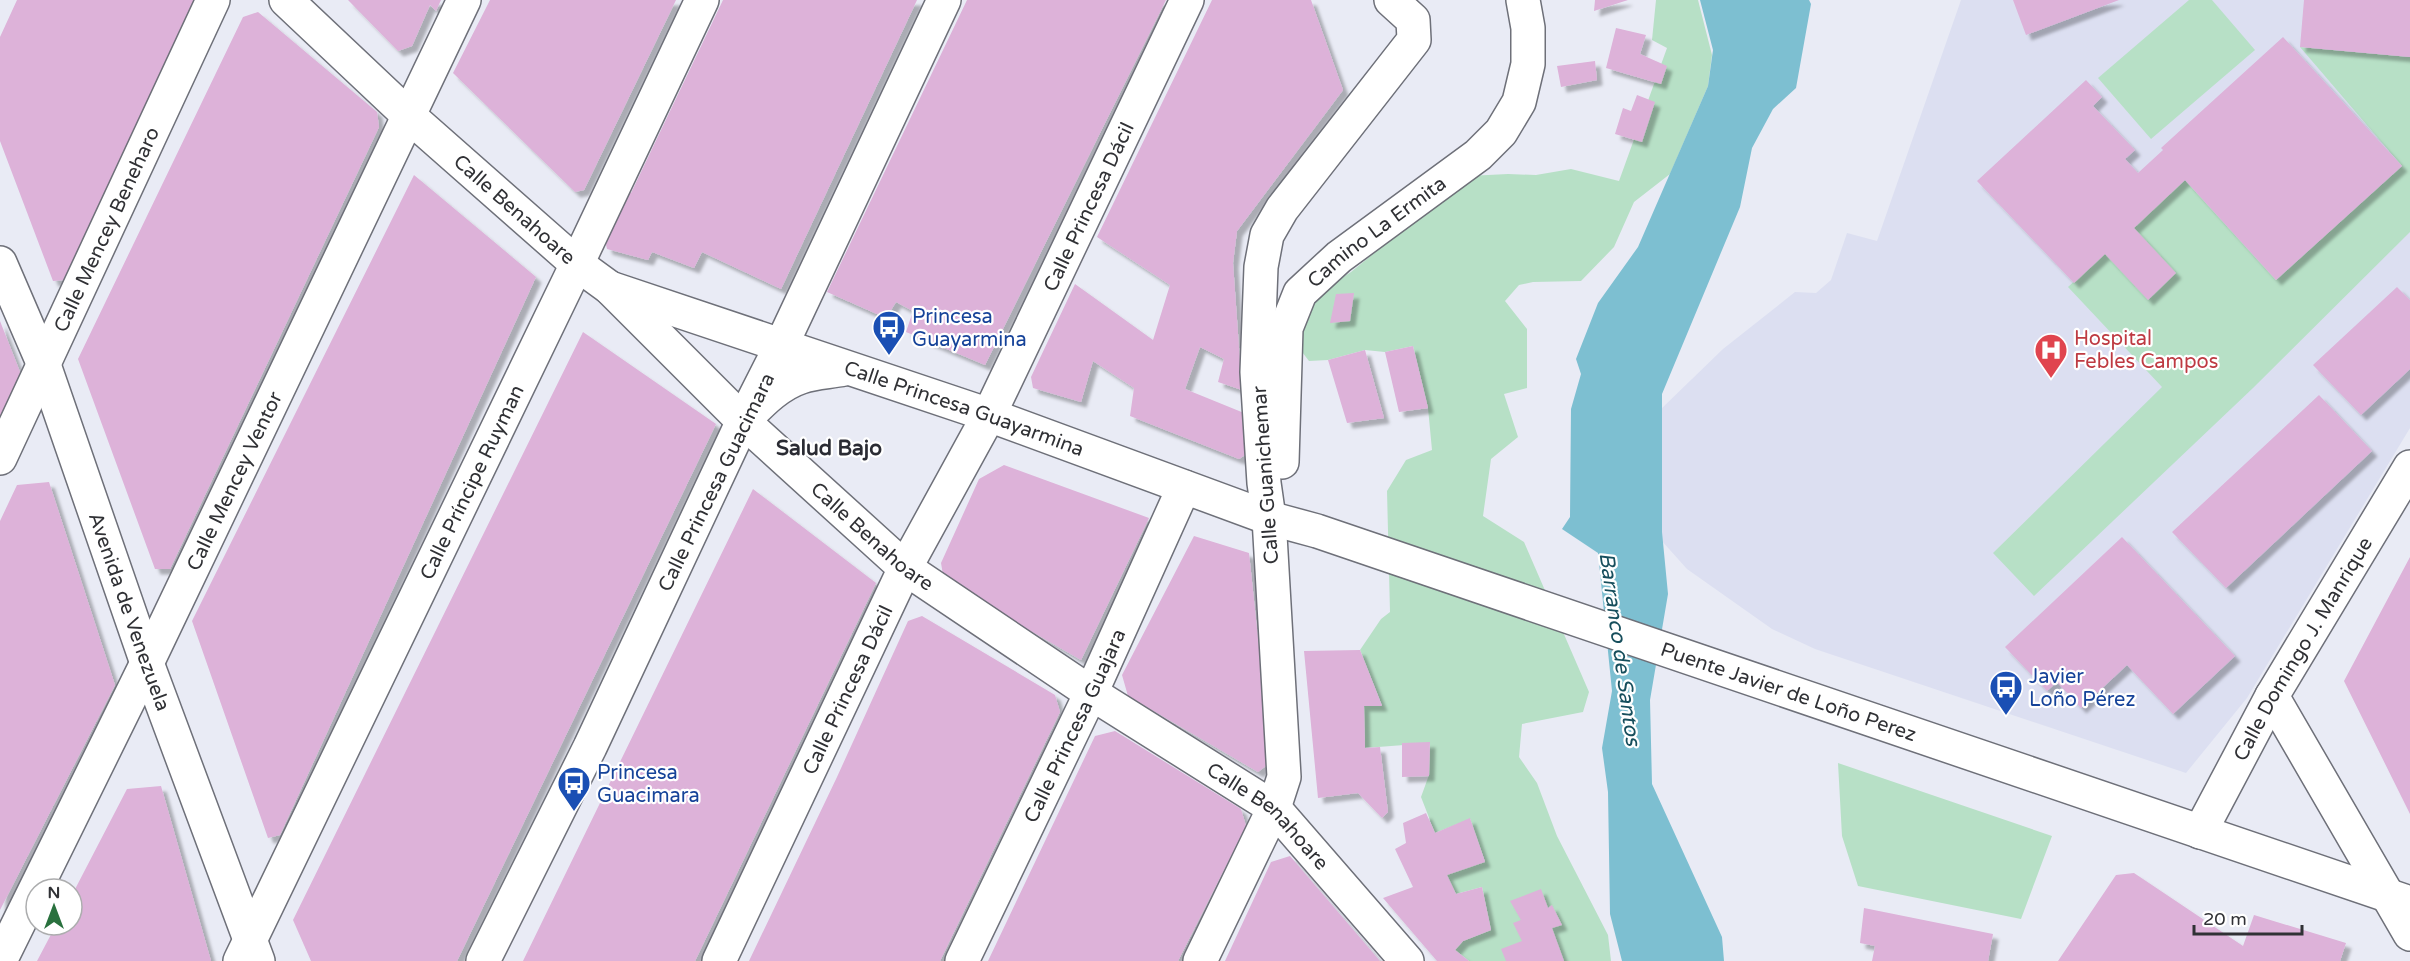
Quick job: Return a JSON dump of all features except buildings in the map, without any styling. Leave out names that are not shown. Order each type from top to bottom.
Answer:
[{"type":"street","name":"Calle Mencey Beneharo","points":[[0,458],[213,0]]},
{"type":"street","name":"Calle Benahoare","points":[[286,0],[408,116],[577,264],[610,288],[743,421],[905,568],[1091,693],[1274,808],[1407,961]]},
{"type":"street","name":"Calle Mencey Ventor","points":[[0,961],[147,663],[464,0]]},
{"type":"street","name":"Calle Príncipe Ruyman","points":[[249,954],[702,0]]},
{"type":"street","name":"Calle Princesa Guacimara","points":[[483,961],[590,747],[944,0]]},
{"type":"street","name":"Calle Princesa Dácil","points":[[719,961],[905,568],[989,415],[1187,0]]},
{"type":"street","name":"Camino La Ermita","points":[[1264,483],[1281,466],[1286,328],[1300,293],[1339,257],[1478,155],[1501,132],[1520,102],[1528,64],[1528,28],[1522,0]]},
{"type":"street","name":"Calle Guanichemar","points":[[1200,961],[1274,808],[1284,777],[1269,518],[1264,483],[1257,372],[1261,267],[1267,235],[1282,208],[1414,40],[1402,10]]},
{"type":"street","name":"Avenida de Venezuela","points":[[0,263],[44,365],[249,954]]},
{"type":"street","name":"Calle Princesa Guayarmina","points":[[610,288],[989,415],[1269,518],[1317,531]]},
{"type":"street","points":[[743,421],[768,397],[802,376],[848,368]]},
{"type":"street","name":"Calle Domingo J. Manrique","points":[[2200,832],[2272,696],[2410,467]]},
{"type":"street","name":"Calle Princesa Guajara","points":[[962,961],[1091,693],[1184,487]]},
{"type":"street","name":"Puente Javier de Loño Perez","points":[[1317,531],[2398,899]]},
{"type":"street","points":[[2272,696],[2398,899],[2410,934]]},
{"type":"shaded area","name":"Hospital Febles Campos","points":[[1961,0],[2410,0],[2410,428],[2247,698],[2186,773],[1815,649],[1772,629],[1687,569],[1661,540],[1661,409],[1723,349],[1795,292],[1816,293],[1831,280],[1847,233],[1877,241]]},
{"type":"green space","points":[[1656,0],[1698,0],[1712,55],[1708,86],[1670,174],[1634,202],[1614,247],[1581,281],[1533,282],[1519,285],[1505,301],[1527,329],[1527,388],[1504,394],[1518,437],[1491,459],[1483,516],[1524,542],[1589,692],[1583,712],[1522,724],[1519,757],[1537,783],[1557,836],[1608,935],[1611,961],[1469,961],[1455,950],[1463,941],[1491,930],[1482,887],[1456,894],[1444,871],[1485,861],[1470,819],[1435,833],[1421,797],[1429,775],[1430,743],[1365,748],[1364,706],[1382,705],[1360,650],[1381,619],[1390,612],[1387,491],[1406,460],[1432,450],[1428,408],[1413,346],[1385,352],[1365,350],[1328,360],[1309,361],[1296,344],[1304,302],[1351,272],[1468,176],[1536,175],[1571,169],[1619,181],[1667,48],[1652,40]]},
{"type":"green space","points":[[2189,0],[2212,0],[2255,50],[2151,139],[2098,78]]},
{"type":"green space","points":[[2300,47],[2410,57],[2410,232],[2253,388],[2034,596],[1993,553],[2162,387],[2068,287],[2185,180],[2276,280],[2402,166]]},
{"type":"green space","points":[[1838,763],[2052,836],[2021,919],[1858,886],[1842,836]]},
{"type":"water","name":"Barranco de Santos","points":[[1700,0],[1809,0],[1811,4],[1796,88],[1773,109],[1752,148],[1740,207],[1662,394],[1662,532],[1668,594],[1650,700],[1652,784],[1722,937],[1724,961],[1622,961],[1610,914],[1608,792],[1602,748],[1612,691],[1598,553],[1562,529],[1570,517],[1571,409],[1581,374],[1576,359],[1598,303],[1638,247],[1708,86],[1713,50]]},
{"type":"place","name":"Princesa Guayarmina","points":[[889,356]]},
{"type":"place","name":"Hospital Febles Campos","points":[[2051,379]]},
{"type":"place","name":"Javier Loño Pérez","points":[[2006,716]]},
{"type":"place","name":"Princesa Guacimara","points":[[574,812]]},
{"type":"district","name":"Salud Bajo","points":[[829,448]]}]
